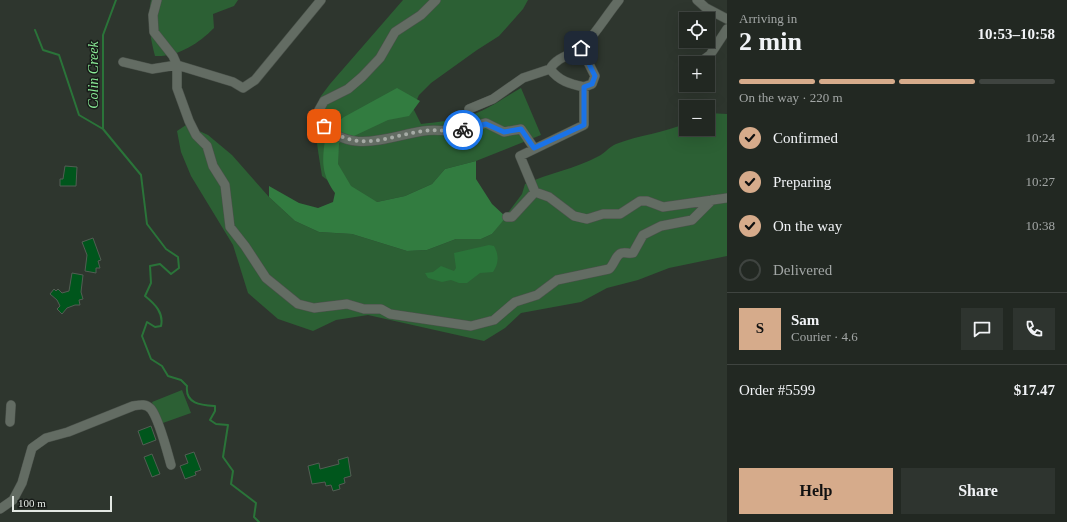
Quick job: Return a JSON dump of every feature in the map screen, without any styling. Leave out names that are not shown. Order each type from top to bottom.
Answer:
[{"type":"street","points":[[157,0],[153,14],[154,32],[177,65],[177,88],[189,121],[196,135],[208,146],[213,166],[225,185],[228,205],[227,219],[230,227],[245,246],[266,278],[298,304],[314,308],[348,304],[364,309],[381,310],[390,314],[471,326],[494,320],[515,302],[537,295],[557,280],[609,269],[614,265],[618,255],[621,253],[633,253],[643,235],[661,226],[692,220],[712,200]]},
{"type":"street","points":[[123,62],[152,68],[177,65],[233,82],[243,88],[255,80],[321,0]]},
{"type":"street","points":[[436,0],[422,15],[395,32],[380,58],[362,77],[348,89],[324,101],[319,110],[320,121],[331,131],[343,138],[366,143],[424,131],[462,130],[486,124],[504,132],[521,129],[534,148]]},
{"type":"street","points":[[469,109],[492,99],[523,78],[550,69],[552,64],[581,48],[619,0]]},
{"type":"street","points":[[697,0],[706,8],[727,19]]},
{"type":"street","points":[[709,56],[727,29]]},
{"type":"street","points":[[550,69],[556,78],[567,83],[584,87],[592,84],[595,76],[581,48]]},
{"type":"street","points":[[584,87],[584,125],[520,156],[535,192],[549,197],[574,216],[587,219],[603,214],[620,214],[640,201],[647,201],[663,207],[727,198]]},
{"type":"street","points":[[508,217],[512,217],[535,192]]},
{"type":"street","points":[[10,422],[11,405]]},
{"type":"street","points":[[0,509],[13,500],[22,483],[32,448],[46,438],[68,432],[133,406],[144,405],[150,408],[158,425],[171,465]]},
{"type":"shaded area","points":[[151,0],[238,0],[234,6],[213,14],[214,28],[194,44],[180,52],[163,56],[155,56],[149,14]]},
{"type":"shaded area","points":[[403,0],[528,0],[523,9],[499,36],[431,83],[419,95],[413,108],[421,124],[454,120],[480,112],[521,88],[541,135],[476,161],[445,169],[432,184],[405,196],[377,202],[347,195],[322,176],[317,146],[316,114],[321,96],[330,84]]},
{"type":"shaded area","points":[[397,88],[420,101],[409,116],[388,120],[339,143],[338,164],[351,186],[377,202],[405,196],[432,184],[445,169],[476,161],[476,179],[492,204],[506,217],[492,234],[481,239],[456,239],[427,250],[407,251],[352,234],[319,232],[295,221],[269,197],[269,186],[299,203],[318,208],[333,202],[335,193],[326,178],[323,164],[326,131],[344,117]]},
{"type":"shaded area","points":[[715,113],[727,114],[727,256],[669,268],[638,280],[607,288],[581,302],[521,313],[505,328],[484,341],[368,315],[336,320],[313,331],[278,319],[248,293],[233,245],[191,176],[181,152],[177,131],[186,125],[208,135],[232,155],[269,197],[295,221],[319,232],[352,234],[407,251],[427,250],[456,239],[481,239],[492,234],[522,194],[525,184],[590,160],[601,155],[614,145],[678,126],[679,136],[715,136]]},
{"type":"shaded area","points":[[489,245],[494,246],[497,253],[497,262],[493,272],[480,273],[467,283],[459,283],[451,280],[442,282],[428,278],[425,273],[433,272],[441,266],[454,271],[456,268],[454,253]]},
{"type":"shaded area","points":[[182,390],[191,413],[160,424],[152,402]]},
{"type":"building","points":[[65,166],[77,167],[76,186],[60,186],[60,179],[63,179]]},
{"type":"building","points":[[93,238],[101,260],[98,261],[100,268],[96,268],[96,273],[85,271],[87,255],[82,242]]},
{"type":"building","points":[[72,273],[83,275],[81,292],[83,299],[79,300],[80,305],[67,308],[62,314],[57,309],[60,306],[57,300],[50,294],[54,289],[56,291],[58,289],[62,293],[69,291]]},
{"type":"building","points":[[151,426],[156,440],[143,445],[138,431]]},
{"type":"building","points":[[194,452],[201,470],[195,472],[196,475],[185,479],[180,466],[188,463],[185,455]]},
{"type":"building","points":[[152,454],[160,474],[152,477],[144,457]]},
{"type":"building","points":[[348,457],[351,476],[344,478],[345,483],[339,485],[340,489],[333,491],[331,485],[326,486],[325,482],[312,484],[308,466],[319,463],[320,469],[339,464],[338,460]]},
{"type":"waterway","name":"Colin Creek","points":[[103,128],[103,35],[116,0]]},
{"type":"waterway","points":[[35,30],[43,50],[59,55],[79,115],[103,129],[141,175],[147,224],[166,249],[178,257],[179,268],[171,274],[160,264],[150,266],[151,283],[145,296],[158,309],[162,321],[161,326],[155,327],[147,322],[142,336],[151,359],[162,366],[168,376],[181,380],[187,386],[187,392],[191,400],[199,404],[215,406],[215,411],[210,420],[216,424],[228,425],[223,457],[233,471],[231,484],[256,503],[254,517],[259,522]]},
{"type":"way so far","points":[[324,126],[343,138],[366,143],[424,131],[435,130],[448,132],[463,130]]},
{"type":"route","points":[[463,130],[486,124],[492,126],[499,132],[508,132],[521,129],[525,132],[534,148],[584,125],[584,87],[592,84],[595,76],[581,48]]}]
